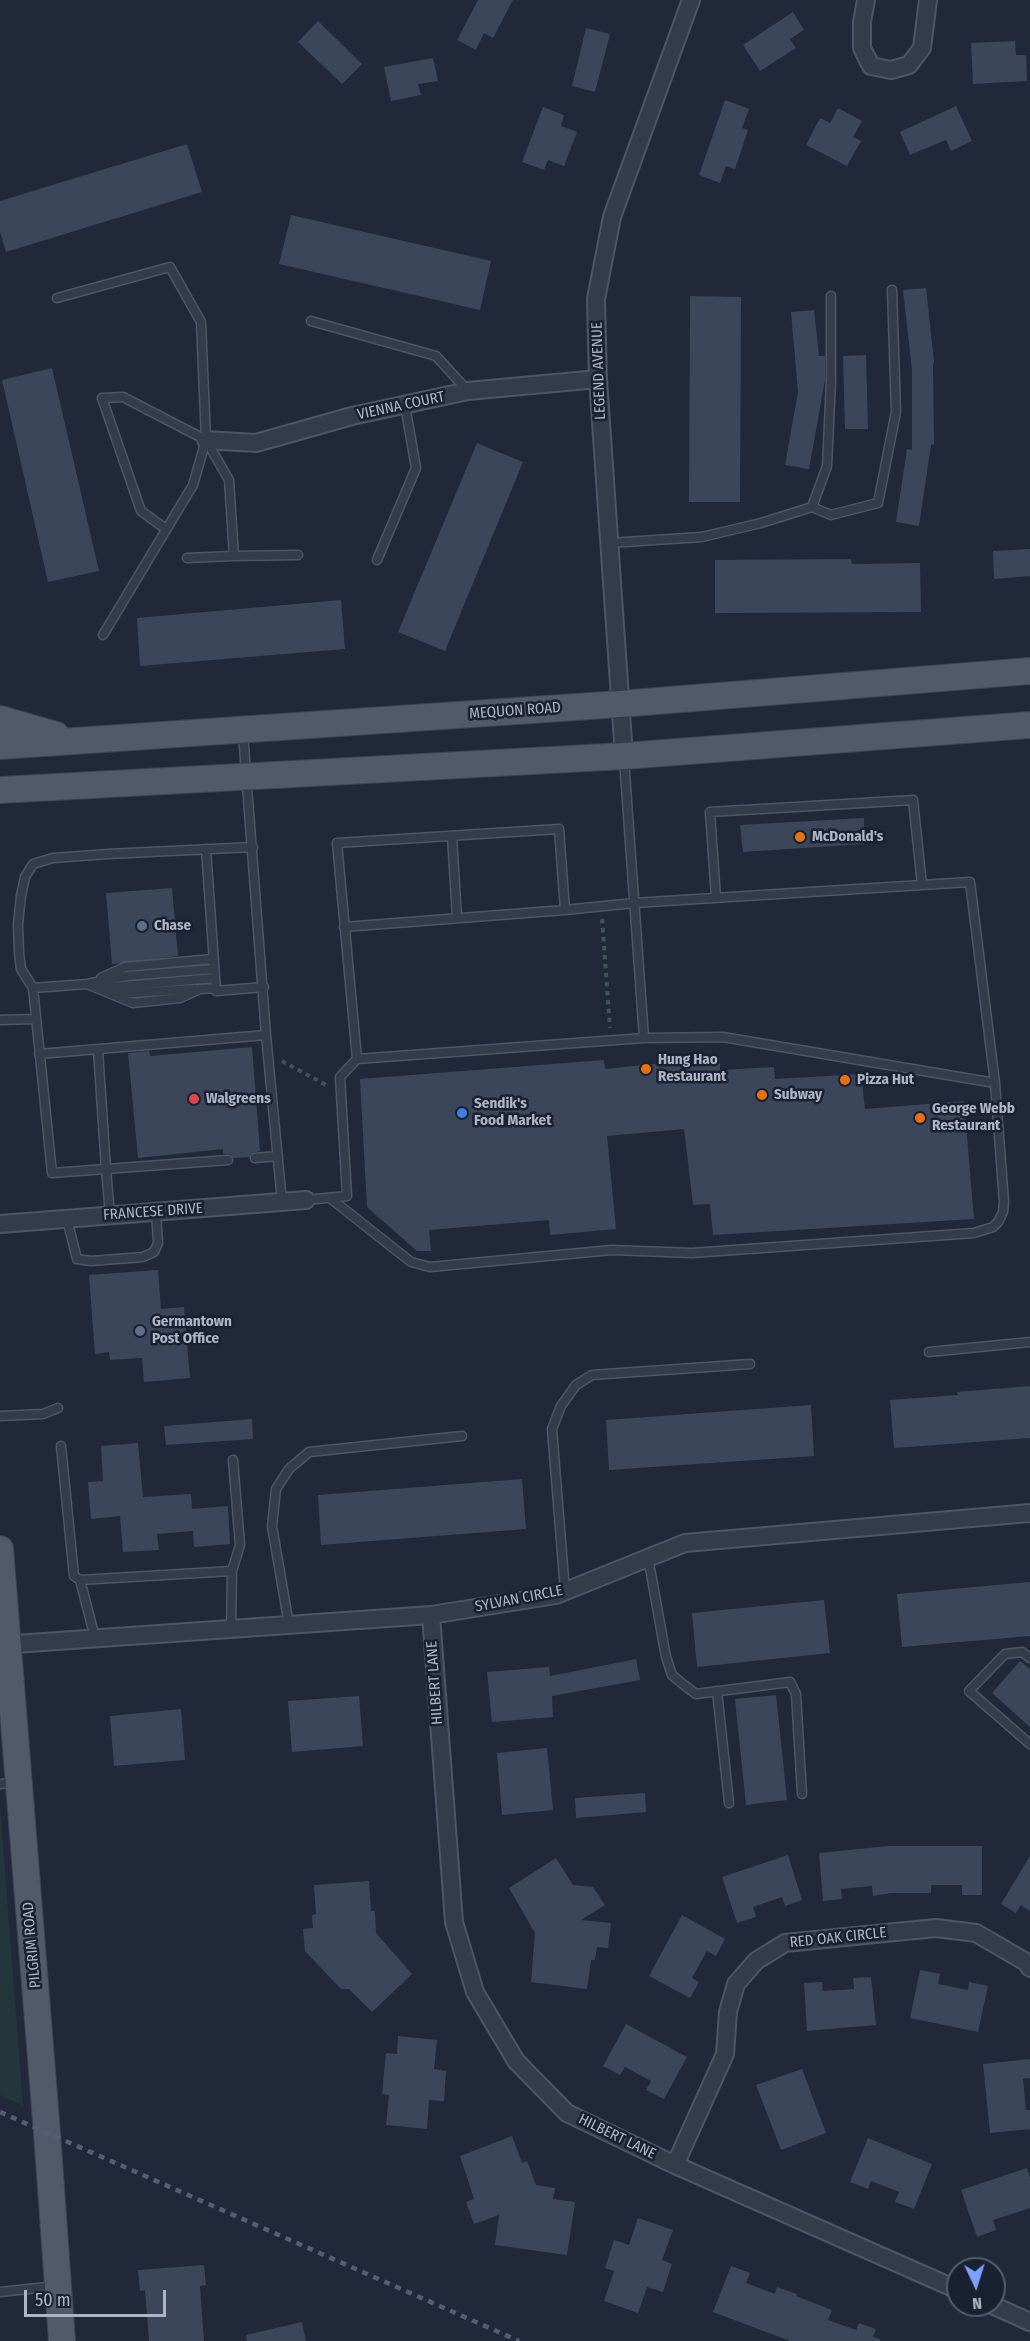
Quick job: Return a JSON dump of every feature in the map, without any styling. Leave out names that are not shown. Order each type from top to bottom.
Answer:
[{"type":"main road","name":"MEQUON ROAD","points":[[0,746],[620,704],[1030,671]]},
{"type":"main road","points":[[0,719],[76,741]]},
{"type":"main road","points":[[0,812],[10,789],[624,756],[1030,725]]},
{"type":"main road","name":"PILGRIM ROAD","points":[[0,1549],[10,1783],[62,2341]]},
{"type":"street","name":"LEGEND AVENUE","points":[[624,756],[598,379],[596,300],[612,217],[691,0]]},
{"type":"street","points":[[866,0],[862,22],[862,48],[871,66],[891,70],[909,65],[922,48],[928,0]]},
{"type":"street","name":"VIENNA COURT","points":[[206,440],[256,443],[352,416],[468,392],[598,379]]},
{"type":"street","name":"FRANCESE DRIVE","points":[[0,1224],[306,1200]]},
{"type":"street","name":"SYLVAN CIRCLE","points":[[4,1645],[431,1615],[556,1595],[685,1543],[1030,1513]]},
{"type":"street","name":"HILBERT LANE","points":[[431,1615],[454,1922],[475,1992],[516,2061],[567,2113],[675,2165],[946,2285]]},
{"type":"street","name":"RED OAK CIRCLE","points":[[675,2165],[725,2054],[728,2012],[736,1984],[756,1961],[785,1943],[936,1928],[976,1933],[1026,1962],[1030,1968]]},
{"type":"street","points":[[1006,2311],[1030,2322]]},
{"type":"lane","points":[[57,298],[170,267],[201,322],[206,440],[193,485],[103,635]]},
{"type":"lane","points":[[609,543],[702,537],[761,523],[812,507],[831,515],[878,503],[896,412],[892,290]]},
{"type":"lane","points":[[812,507],[827,466],[831,381],[831,296]]},
{"type":"lane","points":[[311,321],[436,356],[468,392]]},
{"type":"lane","points":[[166,529],[141,511],[102,398],[123,397],[206,440],[229,480],[234,556]]},
{"type":"lane","points":[[377,560],[416,468],[405,405]]},
{"type":"lane","points":[[187,558],[298,555]]},
{"type":"lane","points":[[243,730],[266,1035],[282,1202]]},
{"type":"lane","points":[[624,756],[644,1038]]},
{"type":"lane","points":[[716,898],[710,812],[913,800],[922,885]]},
{"type":"lane","points":[[357,1059],[337,843],[559,829],[565,910]]},
{"type":"lane","points":[[452,836],[457,918]]},
{"type":"lane","points":[[228,1160],[52,1173],[33,988],[21,969],[18,924],[25,876],[33,864],[53,858],[253,847]]},
{"type":"lane","points":[[206,849],[216,991],[264,987]]},
{"type":"lane","points":[[330,1198],[411,1262],[429,1267],[612,1250],[692,1253],[974,1233],[993,1227],[1003,1212],[995,1083],[970,882],[634,903],[344,927]]},
{"type":"lane","points":[[33,988],[87,984],[125,967],[214,964]]},
{"type":"lane","points":[[98,988],[215,983]]},
{"type":"lane","points":[[87,984],[134,1003],[180,998],[215,983]]},
{"type":"lane","points":[[0,1020],[35,1019]]},
{"type":"lane","points":[[39,1054],[266,1035]]},
{"type":"lane","points":[[306,1200],[347,1196],[340,1077],[357,1059],[644,1038],[723,1037],[995,1083]]},
{"type":"lane","points":[[98,1050],[110,1215]]},
{"type":"lane","points":[[255,1158],[278,1156]]},
{"type":"lane","points":[[67,1219],[77,1258],[91,1261],[143,1257],[154,1252],[158,1243],[156,1212]]},
{"type":"lane","points":[[929,1352],[1030,1342]]},
{"type":"lane","points":[[566,1591],[552,1429],[561,1406],[576,1385],[592,1375],[750,1364]]},
{"type":"lane","points":[[0,1416],[43,1414],[58,1408]]},
{"type":"lane","points":[[289,1625],[272,1527],[276,1489],[289,1469],[309,1452],[462,1436]]},
{"type":"lane","points":[[61,1446],[74,1576],[80,1580],[232,1571]]},
{"type":"lane","points":[[231,1629],[232,1571],[240,1545],[233,1460]]},
{"type":"lane","points":[[648,1557],[672,1675],[696,1694],[790,1682],[796,1694],[802,1794]]},
{"type":"lane","points":[[80,1580],[95,1638]]},
{"type":"lane","points":[[1030,1658],[1022,1652],[1005,1654],[969,1691],[1030,1744]]},
{"type":"lane","points":[[717,1691],[729,1803]]},
{"type":"lane","points":[[0,2292],[58,2286]]},
{"type":"path","points":[[602,918],[610,1036]]},
{"type":"path","points":[[280,1059],[327,1086],[332,1086]]},
{"type":"green space","points":[[0,1805],[23,2106],[0,2095]]},
{"type":"building","points":[[478,0],[513,0],[493,38],[484,33],[476,50],[457,40]]},
{"type":"building","points":[[793,12],[804,30],[790,39],[796,48],[760,71],[743,45]]},
{"type":"building","points":[[318,21],[362,64],[342,84],[298,42]]},
{"type":"building","points":[[586,28],[610,34],[595,92],[572,86]]},
{"type":"building","points":[[1015,41],[1016,55],[1026,55],[1027,81],[973,84],[971,43]]},
{"type":"building","points":[[433,58],[438,81],[418,84],[421,95],[391,101],[384,67]]},
{"type":"building","points":[[725,100],[749,109],[742,128],[748,130],[735,169],[726,166],[720,183],[699,175]]},
{"type":"building","points":[[956,106],[972,141],[951,151],[946,140],[910,155],[900,132]]},
{"type":"building","points":[[543,107],[564,115],[561,126],[577,132],[564,166],[548,160],[544,170],[522,162]]},
{"type":"building","points":[[838,108],[862,121],[853,137],[861,141],[847,166],[806,145],[820,118],[830,123]]},
{"type":"building","points":[[187,144],[202,192],[6,252],[0,232],[0,201]]},
{"type":"building","points":[[291,215],[491,261],[480,310],[279,264]]},
{"type":"building","points":[[926,288],[934,362],[934,444],[931,445],[919,526],[896,522],[907,449],[912,450],[912,370],[903,290]]},
{"type":"building","points":[[690,296],[741,297],[740,502],[689,502]]},
{"type":"building","points":[[814,310],[819,356],[825,356],[825,380],[809,469],[785,465],[798,392],[791,312]]},
{"type":"building","points":[[866,355],[868,429],[845,429],[843,356]]},
{"type":"building","points":[[52,368],[99,571],[48,582],[2,380]]},
{"type":"building","points":[[477,443],[523,462],[445,651],[398,632]]},
{"type":"building","points":[[1030,549],[1030,576],[994,579],[993,551]]},
{"type":"building","points":[[851,559],[852,564],[920,563],[921,612],[715,613],[715,560]]},
{"type":"building","points":[[341,600],[345,649],[140,666],[137,618]]},
{"type":"building","points":[[864,818],[864,844],[743,852],[740,825]]},
{"type":"building","name":"Chase","points":[[172,888],[178,956],[112,964],[106,893]]},
{"type":"building","name":"Walgreens","points":[[252,1047],[260,1151],[252,1153],[249,1157],[234,1158],[230,1154],[223,1154],[223,1149],[138,1158],[128,1053],[149,1051],[150,1056]]},
{"type":"building","points":[[720,1057],[720,1070],[774,1067],[775,1079],[861,1074],[865,1109],[964,1101],[974,1219],[713,1235],[710,1204],[693,1205],[684,1129],[607,1136],[616,1229],[550,1235],[549,1220],[429,1230],[431,1251],[417,1251],[367,1207],[360,1079],[604,1060],[605,1069]]},
{"type":"building","name":"Germantown Post Office","points":[[158,1270],[161,1309],[184,1307],[190,1378],[144,1382],[142,1358],[110,1360],[109,1352],[95,1354],[89,1275]]},
{"type":"building","points":[[1030,1386],[1030,1438],[894,1448],[890,1400]]},
{"type":"building","points":[[811,1405],[814,1456],[609,1470],[606,1420]]},
{"type":"building","points":[[252,1419],[253,1439],[166,1445],[164,1426]]},
{"type":"building","points":[[138,1443],[143,1497],[191,1494],[192,1509],[228,1506],[230,1544],[194,1547],[193,1531],[157,1534],[159,1550],[123,1552],[120,1516],[91,1519],[88,1482],[103,1481],[101,1446]]},
{"type":"building","points":[[522,1479],[526,1529],[321,1545],[318,1495]]},
{"type":"building","points":[[1030,1582],[1030,1636],[902,1647],[897,1594]]},
{"type":"building","points":[[824,1600],[830,1653],[697,1667],[692,1613]]},
{"type":"building","points":[[636,1659],[640,1680],[552,1696],[553,1717],[492,1722],[487,1672],[549,1667],[550,1676]]},
{"type":"building","points":[[1020,1661],[1030,1669],[1030,1727],[992,1693]]},
{"type":"building","points":[[776,1695],[787,1800],[746,1805],[735,1699]]},
{"type":"building","points":[[359,1696],[363,1746],[292,1752],[288,1701]]},
{"type":"building","points":[[181,1709],[185,1760],[114,1766],[110,1716]]},
{"type":"building","points":[[547,1748],[553,1810],[502,1815],[497,1753]]},
{"type":"building","points":[[645,1793],[646,1812],[576,1818],[575,1798]]},
{"type":"building","points":[[888,1846],[982,1846],[982,1895],[962,1895],[962,1885],[931,1885],[931,1893],[891,1893],[873,1896],[872,1886],[841,1889],[842,1899],[823,1901],[819,1853]]},
{"type":"building","points":[[788,1855],[802,1900],[785,1906],[782,1897],[753,1907],[756,1917],[737,1923],[722,1877]]},
{"type":"building","points":[[1030,1856],[1030,1911],[1021,1905],[1016,1913],[1001,1904]]},
{"type":"building","points":[[556,1858],[573,1885],[593,1887],[605,1905],[581,1920],[611,1923],[608,1948],[597,1947],[595,1960],[591,1960],[587,1989],[531,1982],[535,1933],[509,1888]]},
{"type":"building","points":[[369,1881],[371,1911],[375,1911],[376,1933],[412,1974],[372,2012],[349,1989],[341,1989],[305,1951],[303,1929],[313,1928],[312,1915],[316,1914],[314,1885]]},
{"type":"building","points":[[682,1915],[725,1939],[716,1956],[707,1951],[692,1978],[699,1982],[690,1998],[649,1976]]},
{"type":"building","points":[[920,1970],[940,1974],[938,1984],[968,1990],[969,1982],[988,1986],[978,2032],[910,2018]]},
{"type":"building","points":[[871,1977],[876,2025],[807,2031],[804,1983],[822,1982],[823,1991],[854,1989],[853,1978]]},
{"type":"building","points":[[626,2024],[687,2057],[664,2099],[646,2090],[651,2081],[625,2067],[620,2075],[603,2066]]},
{"type":"building","points":[[398,2036],[437,2040],[434,2069],[446,2071],[444,2101],[429,2100],[427,2129],[386,2125],[389,2095],[382,2094],[386,2053],[397,2054]]},
{"type":"building","points":[[1030,2059],[1030,2078],[1023,2079],[1026,2110],[1030,2110],[1030,2129],[990,2133],[983,2064]]},
{"type":"building","points":[[802,2069],[826,2133],[781,2150],[756,2085]]},
{"type":"building","points":[[512,2136],[522,2163],[527,2161],[536,2185],[555,2188],[553,2199],[575,2202],[567,2255],[495,2245],[499,2215],[474,2224],[466,2202],[474,2199],[460,2156]]},
{"type":"building","points":[[868,2138],[932,2164],[914,2209],[895,2202],[899,2192],[871,2181],[868,2189],[850,2182]]},
{"type":"building","points":[[1027,2168],[1030,2178],[1030,2208],[993,2220],[996,2230],[977,2237],[961,2190]]},
{"type":"building","points":[[638,2218],[673,2230],[662,2260],[672,2264],[663,2292],[647,2287],[638,2313],[604,2301],[614,2271],[605,2268],[614,2240],[629,2245]]},
{"type":"building","points":[[204,2265],[206,2285],[200,2286],[204,2341],[149,2341],[145,2290],[140,2291],[138,2270]]},
{"type":"building","points":[[731,2266],[750,2273],[746,2283],[775,2294],[777,2287],[832,2310],[828,2320],[856,2330],[859,2323],[876,2329],[873,2337],[880,2341],[790,2341],[713,2312]]},
{"type":"building","points":[[302,2322],[306,2341],[247,2341],[246,2335]]},
{"type":"railway","points":[[0,2112],[519,2341]]},
{"type":"place","name":"McDonald's","points":[[800,837]]},
{"type":"place","name":"Chase","points":[[142,926]]},
{"type":"place","name":"Hung Hao Restaurant","points":[[646,1069]]},
{"type":"place","name":"Pizza Hut","points":[[845,1080]]},
{"type":"place","name":"Subway","points":[[762,1095]]},
{"type":"place","name":"Walgreens","points":[[194,1099]]},
{"type":"place","name":"Sendik's Food Market","points":[[462,1113]]},
{"type":"place","name":"George Webb Restaurant","points":[[920,1118]]},
{"type":"place","name":"Germantown Post Office","points":[[140,1331]]}]
